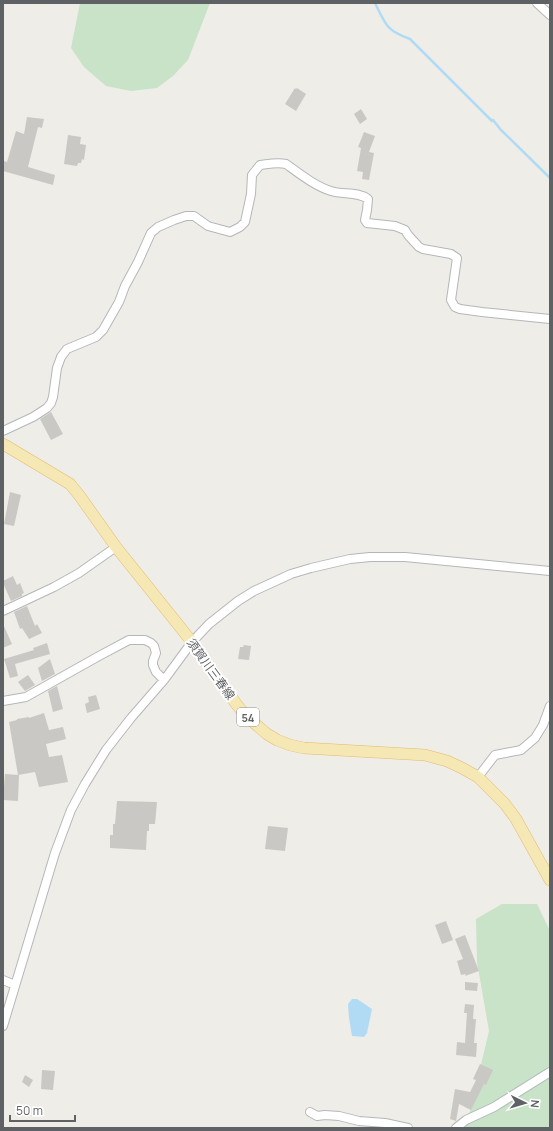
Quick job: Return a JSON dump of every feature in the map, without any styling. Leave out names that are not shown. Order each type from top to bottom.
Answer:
[{"type":"main road","name":"須賀川三春線","points":[[3,444],[70,484],[116,547],[192,642],[247,717],[267,734],[290,745],[309,748],[425,755],[448,761],[462,768],[478,777],[505,804],[516,819],[550,880]]},
{"type":"street","points":[[537,3],[550,15]]},
{"type":"street","points":[[3,431],[33,417],[47,408],[51,403],[61,357],[67,349],[96,337],[103,330],[119,302],[125,286],[151,233],[158,227],[186,216],[194,216],[208,226],[230,232],[240,227],[245,222],[251,194],[252,175],[260,165],[272,163],[286,164],[325,189],[337,193],[360,195],[368,198],[365,220],[367,223],[395,226],[405,230],[408,236],[419,247],[451,254],[457,258],[451,300],[455,307],[482,312],[550,319]]},
{"type":"street","points":[[3,611],[80,573],[116,547]]},
{"type":"street","points":[[3,1026],[55,853],[72,810],[85,784],[106,750],[164,680],[192,642],[209,624],[238,601],[254,591],[291,574],[350,559],[370,557],[404,558],[550,571]]},
{"type":"street","points":[[3,701],[26,697],[129,640],[145,640],[154,646],[156,653],[153,665],[156,672],[164,680]]},
{"type":"street","points":[[478,777],[495,755],[521,750],[535,738],[543,725],[550,706]]},
{"type":"street","points":[[3,980],[15,985]]},
{"type":"street","points":[[456,1128],[466,1120],[494,1107],[550,1072]]},
{"type":"street","points":[[310,1112],[317,1116],[339,1116],[359,1121],[385,1123],[408,1128]]},
{"type":"green space","points":[[80,3],[210,3],[188,60],[173,76],[157,88],[131,91],[106,86],[84,67],[71,48]]},
{"type":"green space","points":[[502,904],[537,904],[550,931],[550,1128],[466,1128],[489,1031],[477,962],[476,919]]},
{"type":"water","points":[[352,999],[357,999],[372,1009],[367,1033],[364,1037],[352,1036],[348,1004]]},
{"type":"building","points":[[295,88],[306,94],[296,111],[285,104]]},
{"type":"building","points":[[361,109],[367,119],[360,124],[354,114]]},
{"type":"building","points":[[27,117],[44,119],[42,128],[38,127],[28,167],[55,175],[53,185],[3,171],[4,161],[7,162],[16,131],[24,134]]},
{"type":"building","points":[[364,132],[375,136],[369,152],[374,153],[369,180],[362,179],[363,172],[357,171],[361,148],[358,147]]},
{"type":"building","points":[[68,135],[81,137],[80,144],[86,145],[84,160],[82,159],[81,163],[78,163],[77,166],[64,164]]},
{"type":"building","points":[[51,412],[63,434],[51,440],[40,419]]},
{"type":"building","points":[[10,492],[21,495],[14,526],[4,524]]},
{"type":"building","points":[[13,576],[17,585],[20,583],[24,593],[22,596],[11,601],[3,581]]},
{"type":"building","points":[[27,606],[35,626],[37,624],[42,633],[29,639],[22,628],[20,629],[14,612]]},
{"type":"building","points":[[3,624],[12,644],[3,648]]},
{"type":"building","points":[[47,643],[50,654],[15,664],[18,676],[10,678],[4,659],[34,650],[33,648]]},
{"type":"building","points":[[244,645],[251,646],[249,660],[238,659],[240,647],[243,647]]},
{"type":"building","points":[[50,659],[55,674],[42,681],[38,668]]},
{"type":"building","points":[[28,675],[35,685],[25,691],[18,682]]},
{"type":"building","points":[[57,686],[63,709],[53,712],[48,691]]},
{"type":"building","points":[[96,695],[100,709],[87,713],[85,704],[89,702],[88,697]]},
{"type":"building","points":[[44,713],[49,730],[63,727],[66,739],[46,744],[49,757],[62,755],[68,782],[39,787],[35,772],[18,775],[9,722]]},
{"type":"building","points":[[5,774],[19,775],[18,801],[3,800]]},
{"type":"building","points":[[117,801],[157,802],[155,824],[149,824],[149,831],[147,831],[146,850],[110,848],[110,835],[113,835],[113,824],[115,824]]},
{"type":"building","points":[[268,826],[288,828],[285,851],[265,849]]},
{"type":"building","points":[[446,921],[453,940],[442,944],[435,925]]},
{"type":"building","points":[[465,935],[479,971],[465,976],[466,974],[461,975],[457,961],[463,959],[455,939]]},
{"type":"building","points":[[465,982],[478,983],[477,991],[465,990]]},
{"type":"building","points":[[465,1004],[474,1005],[473,1019],[476,1019],[474,1043],[477,1043],[476,1057],[456,1055],[457,1042],[465,1043],[467,1013],[464,1013]]},
{"type":"building","points":[[480,1064],[493,1070],[486,1085],[484,1084],[471,1110],[459,1104],[456,1121],[450,1119],[455,1089],[470,1092],[476,1080],[473,1079]]},
{"type":"building","points":[[42,1070],[55,1071],[53,1090],[41,1089]]},
{"type":"building","points":[[25,1075],[33,1080],[29,1087],[22,1082]]},
{"type":"waterway","points":[[375,3],[388,26],[396,33],[410,39],[550,178]]}]
